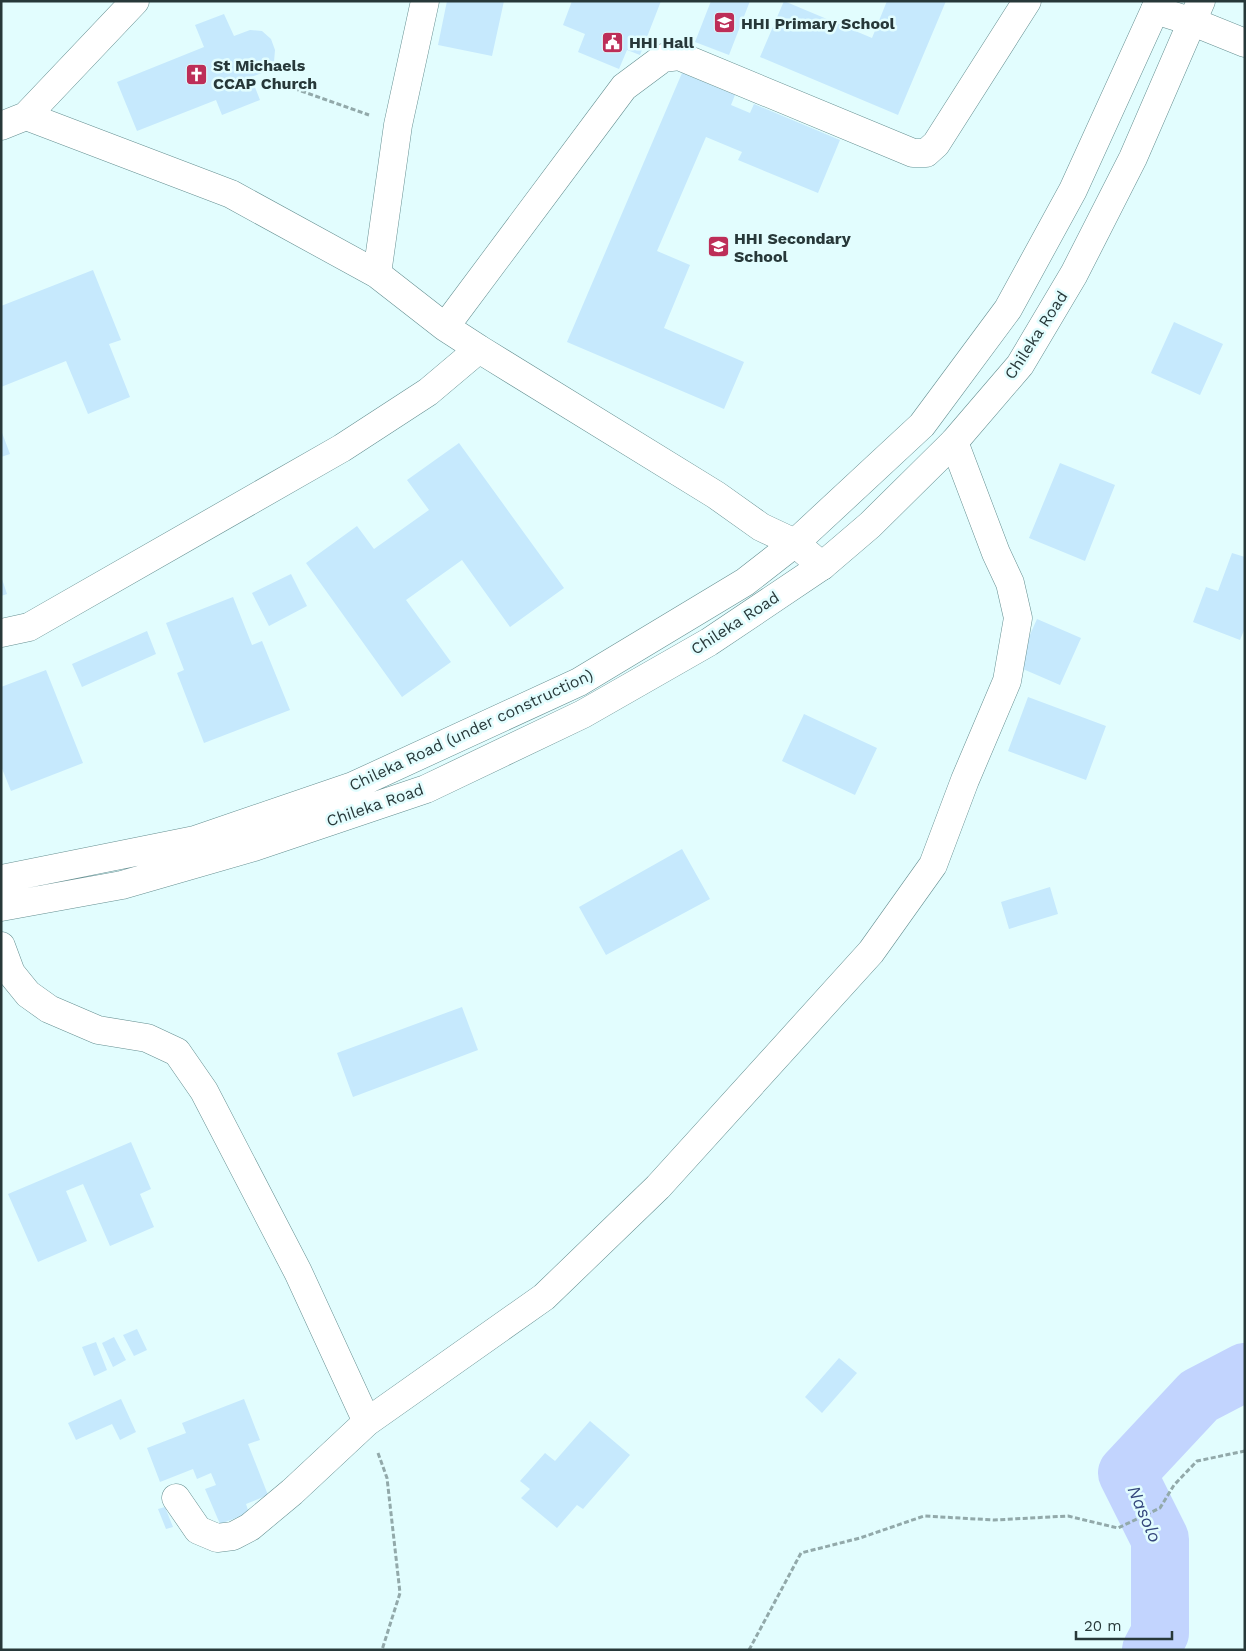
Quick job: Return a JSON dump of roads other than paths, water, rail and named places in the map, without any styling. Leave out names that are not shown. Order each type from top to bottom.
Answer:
[{"type":"main road","points":[[1,126],[26,116],[135,1]]},
{"type":"main road","points":[[377,274],[398,125],[425,1]]},
{"type":"main road","points":[[445,327],[624,87],[663,58],[679,56],[913,153],[926,153],[936,144],[1027,1]]},
{"type":"main road","points":[[1157,6],[1197,12],[1245,43]]},
{"type":"main road","name":"Chileka Road (under construction)","points":[[1,879],[195,840],[353,786],[578,682],[746,582],[795,542],[922,425],[1008,308],[1073,190],[1157,6]]},
{"type":"main road","name":"Chileka Road","points":[[1,907],[122,885],[254,847],[426,789],[583,714],[709,642],[822,566],[870,525],[954,442],[1020,365],[1074,274],[1133,158],[1197,12]]},
{"type":"main road","points":[[26,116],[231,194],[377,274],[445,327],[716,495],[761,527],[795,542],[822,566]]},
{"type":"main road","points":[[1,633],[30,627],[342,448],[428,392],[479,349]]},
{"type":"main road","points":[[176,1498],[198,1530],[217,1538],[233,1536],[250,1527],[292,1492],[367,1422],[544,1297],[658,1187],[871,952],[933,865],[965,780],[1007,681],[1018,618],[1010,583],[996,553],[954,442]]},
{"type":"main road","points":[[1,946],[11,973],[28,994],[49,1009],[98,1030],[147,1038],[177,1052],[204,1091],[298,1272],[367,1422]]},
{"type":"waterway","name":"Nasolo","points":[[1151,1650],[1160,1633],[1160,1539],[1127,1473],[1199,1396],[1245,1372]]},
{"type":"place","name":"HHI Primary School","points":[[725,23]]},
{"type":"place","name":"HHI Hall","points":[[613,42]]},
{"type":"place","name":"St Michaels CCAP Church","points":[[197,74]]},
{"type":"place","name":"HHI Secondary School","points":[[718,247]]}]
